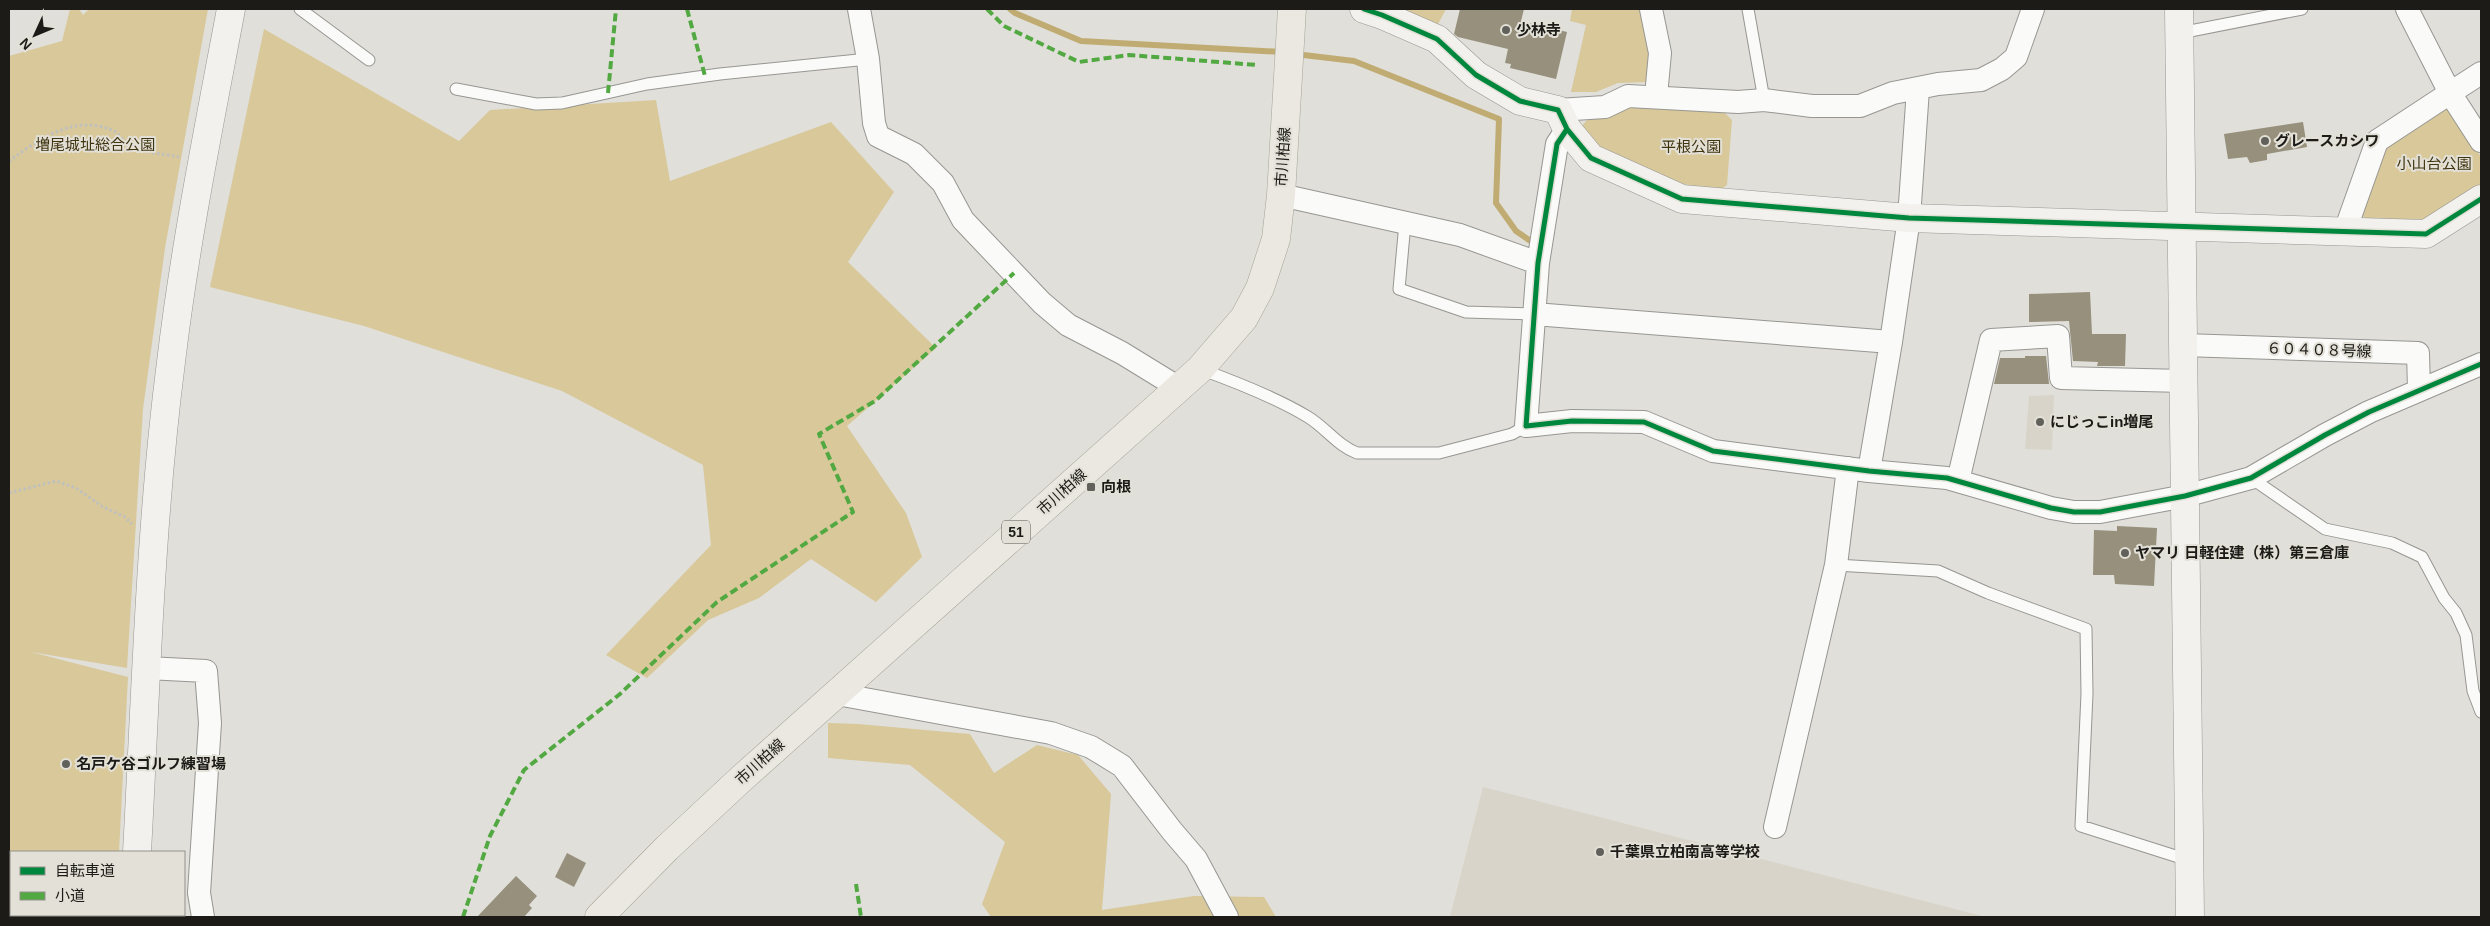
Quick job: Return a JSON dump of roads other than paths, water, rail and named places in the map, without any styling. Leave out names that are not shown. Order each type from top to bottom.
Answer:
[{"type":"main road","name":"市川柏線","points":[[599,917],[666,848],[1200,369],[1244,318],[1260,288],[1276,239],[1290,70],[1292,9]]},
{"type":"street","points":[[137,851],[154,534],[171,362],[202,161],[231,9]]},
{"type":"street","points":[[859,9],[868,59],[874,123],[878,136],[914,154],[943,183],[964,220],[1042,303],[1068,325],[1122,353],[1179,388]]},
{"type":"street","points":[[1364,9],[1382,14],[1437,39],[1476,75],[1520,101],[1562,120],[1591,158],[1682,199],[1909,218],[2426,234],[2481,199]]},
{"type":"street","points":[[1651,9],[1660,53],[1656,96]]},
{"type":"street","points":[[2407,9],[2450,93],[2481,141]]},
{"type":"street","points":[[1562,120],[1605,107],[1628,96],[1656,96],[1738,102],[1764,100],[1812,106],[1860,106],[1893,93],[1938,84],[1981,80],[2002,70],[2016,57],[2032,10]]},
{"type":"street","points":[[2180,21],[2190,917]]},
{"type":"street","points":[[2345,231],[2377,141],[2481,73]]},
{"type":"street","points":[[1775,827],[1836,565],[1891,342],[1909,218],[1918,89]]},
{"type":"street","points":[[1562,120],[1538,262],[1526,426],[1572,422],[1644,422],[1713,451],[1958,481],[2051,508],[2074,512],[2100,512],[2186,496],[2251,478],[2324,434],[2419,390],[2481,364]]},
{"type":"street","points":[[1281,195],[1460,235],[1538,262]]},
{"type":"street","points":[[1534,314],[1891,342]]},
{"type":"street","points":[[1958,481],[1991,340],[2058,336],[2061,378],[2184,381]]},
{"type":"street","name":"６０４０８号線","points":[[2184,344],[2418,353],[2419,390]]},
{"type":"street","points":[[147,668],[206,671],[210,723],[200,893],[203,917]]},
{"type":"street","points":[[837,694],[1051,733],[1091,747],[1122,766],[1196,859],[1228,917]]},
{"type":"lane","points":[[300,9],[369,60]]},
{"type":"lane","points":[[1748,9],[1764,100]]},
{"type":"lane","points":[[2180,21],[2302,9]]},
{"type":"lane","points":[[456,90],[536,104],[562,103],[647,84],[868,59]]},
{"type":"lane","points":[[1405,223],[1399,289],[1466,312],[1534,314]]},
{"type":"lane","points":[[1200,369],[1296,410],[1320,425],[1346,449],[1358,453],[1439,453],[1512,434],[1526,426]]},
{"type":"lane","points":[[2251,478],[2325,529],[2392,543],[2422,558],[2444,598],[2456,613],[2466,635],[2474,691],[2481,712]]},
{"type":"lane","points":[[1836,565],[1938,570],[1988,593],[2086,629],[2087,694],[2081,826],[2190,861]]},
{"type":"waterway","points":[[1010,9],[1015,13],[1081,41],[1282,52]]},
{"type":"waterway","points":[[1295,54],[1354,61],[1499,119],[1496,203],[1516,231],[1529,240]]},
{"type":"place","name":"少林寺","points":[[1506,30]]},
{"type":"place","name":"グレースカシワ","points":[[2265,141]]},
{"type":"place","name":"にじっこin増尾","points":[[2040,422]]},
{"type":"place","name":"向根","points":[[1091,487]]},
{"type":"place","name":"ヤマリ 日軽住建（株）第三倉庫","points":[[2125,553]]},
{"type":"place","name":"名戸ケ谷ゴルフ練習場","points":[[66,764]]},
{"type":"place","name":"千葉県立柏南高等学校","points":[[1600,852]]},
{"type":"park label","name":"増尾城址総合公園","points":[[95,145]]},
{"type":"park label","name":"平根公園","points":[[1691,147]]},
{"type":"park label","name":"小山台公園","points":[[2434,164]]}]
